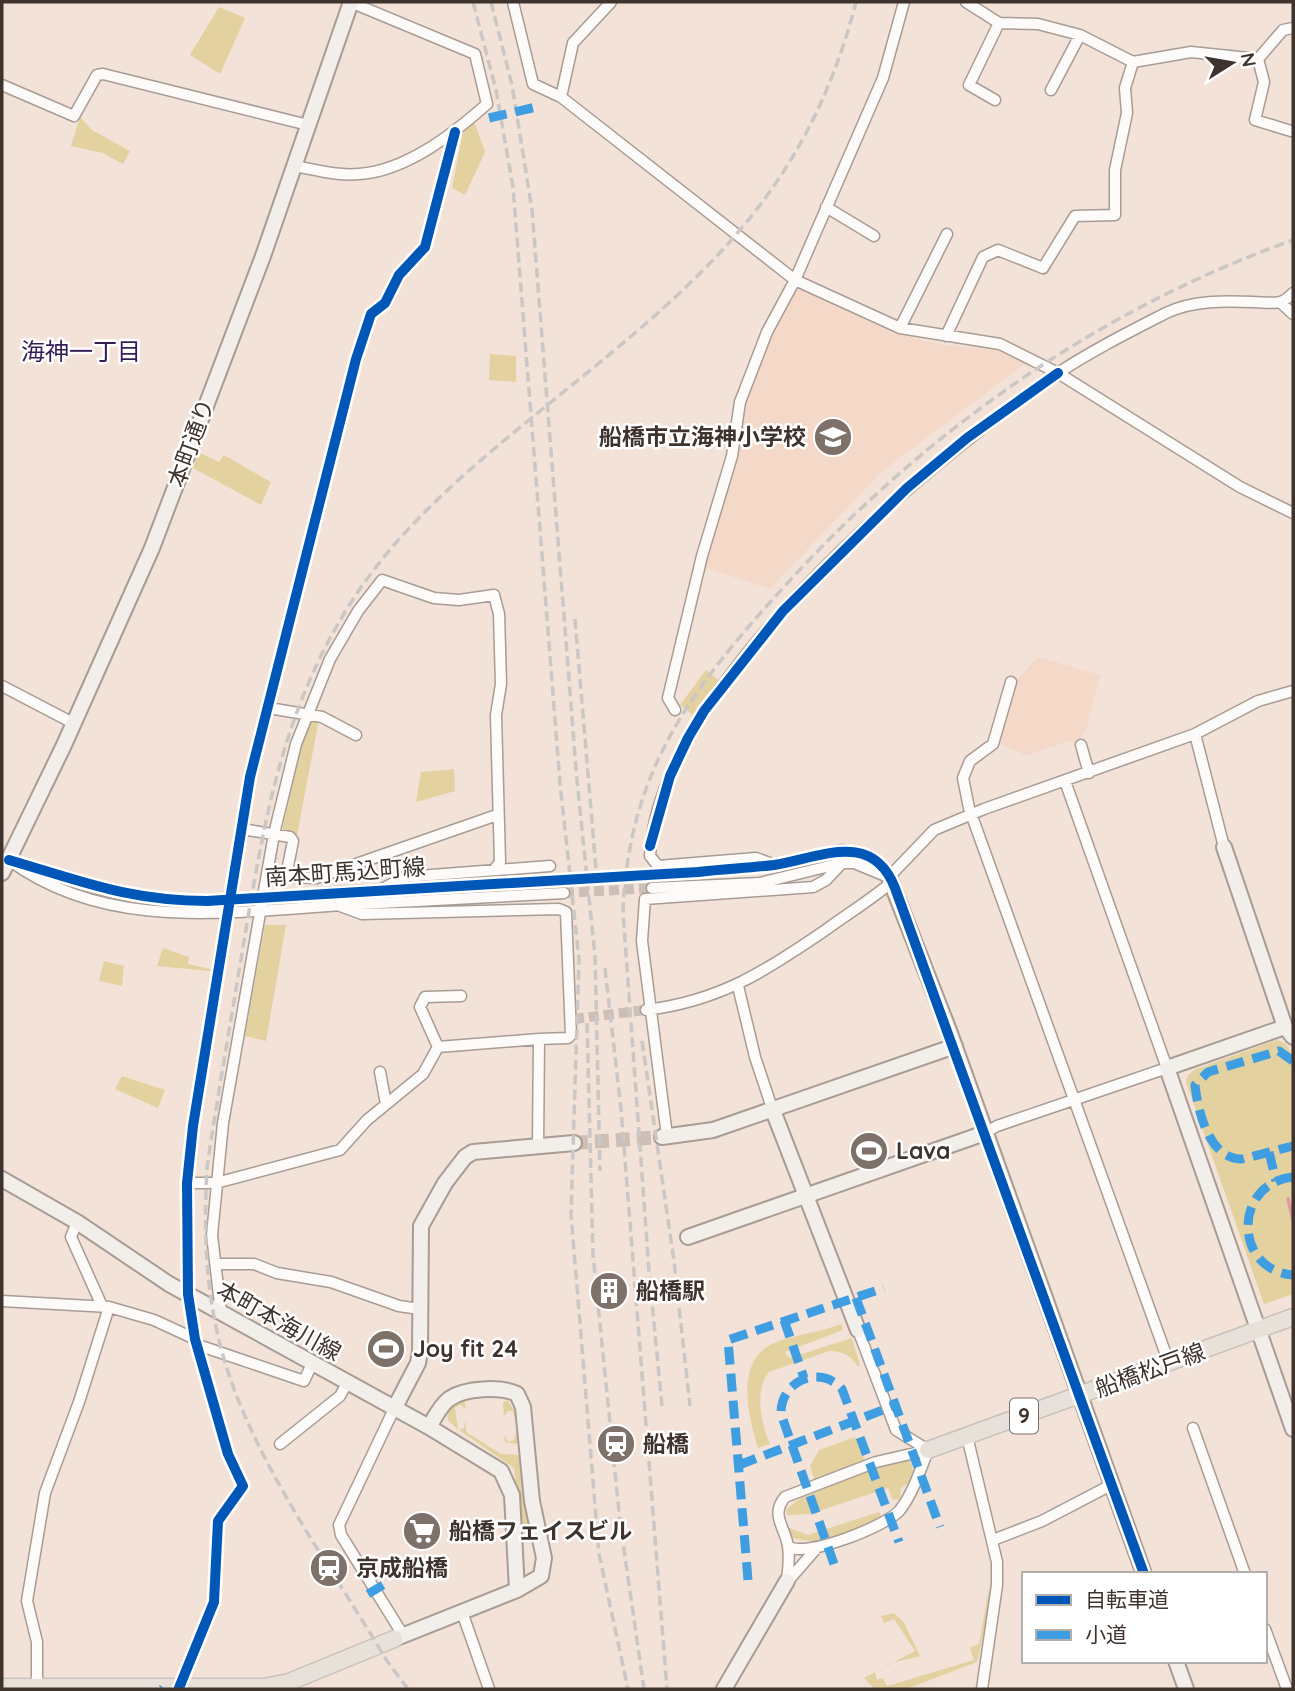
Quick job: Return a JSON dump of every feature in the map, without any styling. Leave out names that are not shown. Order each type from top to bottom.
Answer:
[{"type":"main road","name":"船橋松戸線","points":[[928,1450],[1293,1317]]},
{"type":"main road","points":[[2,1687],[294,1686],[398,1637]]},
{"type":"street","points":[[294,166],[332,173],[360,174],[390,167],[455,132],[487,104],[475,54],[351,2]]},
{"type":"street","name":"本町通り","points":[[5,866],[74,723],[152,548],[294,166],[351,2]]},
{"type":"street","points":[[513,2],[533,84],[561,97],[795,280],[900,328],[1000,344],[1058,373],[1240,487],[1293,513]]},
{"type":"street","points":[[561,97],[573,43],[611,2]]},
{"type":"street","points":[[675,710],[668,698],[679,647],[732,456],[740,402],[764,341],[795,280],[883,78],[904,2]]},
{"type":"street","points":[[967,2],[999,23],[1038,24],[1080,35],[1133,62],[1191,52],[1258,59]]},
{"type":"street","points":[[995,100],[968,85],[999,23]]},
{"type":"street","points":[[1258,59],[1283,30],[1293,27]]},
{"type":"street","points":[[1051,90],[1080,35]]},
{"type":"street","points":[[1258,59],[1264,82],[1255,120],[1291,131]]},
{"type":"street","points":[[946,336],[983,257],[991,251],[998,250],[1043,268],[1075,216],[1115,215],[1115,170],[1127,113],[1125,88],[1133,62]]},
{"type":"street","points":[[2,85],[74,116],[97,75],[103,74],[308,125]]},
{"type":"street","points":[[179,1688],[214,1602],[218,1521],[243,1486],[228,1454],[196,1342],[188,1294],[187,1183],[250,777],[356,359],[370,314],[385,303],[399,275],[425,247],[455,132]]},
{"type":"street","points":[[826,207],[874,236]]},
{"type":"street","points":[[900,328],[947,234]]},
{"type":"street","points":[[775,865],[756,859],[658,866],[653,864],[650,846],[658,813],[688,738],[704,711],[783,611],[907,488],[967,438],[1058,373],[1178,308],[1208,302],[1280,302],[1293,293]]},
{"type":"street","points":[[1280,302],[1293,314]]},
{"type":"street","points":[[1234,496],[1240,487]]},
{"type":"street","points":[[221,1313],[212,1235],[216,1183],[223,1123],[274,834],[296,744],[330,659],[379,581],[385,579],[434,598],[459,600],[494,595],[499,614],[501,684],[496,715],[500,862],[494,870]]},
{"type":"street","points":[[1011,682],[993,744],[970,761],[963,778],[971,814],[1169,1363]]},
{"type":"street","points":[[2,686],[74,723]]},
{"type":"street","points":[[647,1010],[686,1004],[738,986],[779,962],[891,879],[928,835],[971,814],[1195,734],[1258,701],[1293,691]]},
{"type":"street","points":[[269,708],[322,717],[356,735]]},
{"type":"street","points":[[688,1237],[1074,1099],[1289,1032],[1224,847],[1195,734]]},
{"type":"street","points":[[1081,745],[1088,773]]},
{"type":"street","points":[[1065,781],[1293,1429]]},
{"type":"street","points":[[242,829],[290,837],[293,841],[287,871],[289,877],[316,878],[497,815]]},
{"type":"street","points":[[651,875],[775,865],[842,850],[855,851],[881,864],[891,879],[955,1046],[1142,1572]]},
{"type":"street","points":[[652,888],[760,883],[842,863],[854,863],[891,879]]},
{"type":"street","points":[[842,863],[826,880],[813,887],[645,899],[642,941],[647,1010],[665,1136],[713,1130],[955,1046]]},
{"type":"street","name":"南本町馬込町線","points":[[5,866],[134,897],[177,901],[261,899],[563,881]]},
{"type":"street","name":"南本町馬込町線","points":[[5,866],[36,880],[106,904],[144,912],[259,911],[564,893]]},
{"type":"street","points":[[381,890],[405,877],[550,866]]},
{"type":"street","points":[[340,906],[362,914],[559,909],[566,912],[572,1019],[568,1038],[438,1047]]},
{"type":"street","points":[[738,986],[755,1057],[772,1108],[801,1186],[808,1195],[896,1430],[928,1450]]},
{"type":"street","points":[[438,1047],[420,1007],[425,997],[461,996]]},
{"type":"street","points":[[538,1145],[539,1040]]},
{"type":"street","points":[[187,1183],[216,1183],[340,1150],[386,1104],[423,1074],[438,1047]]},
{"type":"street","points":[[380,1072],[386,1104]]},
{"type":"street","points":[[429,1427],[443,1404],[460,1394],[501,1390],[517,1394],[521,1400],[532,1501],[544,1558],[541,1576],[517,1590],[398,1637],[341,1535],[339,1525],[418,1363],[421,1226],[445,1183],[465,1157],[473,1152],[574,1143]]},
{"type":"street","name":"本町本海川線","points":[[2,1179],[77,1222],[188,1294],[429,1427],[506,1477],[512,1495],[517,1590]]},
{"type":"street","points":[[37,1688],[37,1642],[27,1601],[45,1493],[79,1402],[106,1307],[71,1237],[77,1222]]},
{"type":"street","points":[[219,1264],[267,1267],[277,1273],[331,1282],[399,1306],[420,1309]]},
{"type":"street","points":[[2,1301],[106,1307],[154,1320],[196,1342],[304,1381],[312,1364]]},
{"type":"street","points":[[280,1444],[340,1396],[347,1383]]},
{"type":"street","points":[[1193,1428],[1244,1572]]},
{"type":"street","points":[[967,1436],[993,1540],[997,1585],[982,1689]]},
{"type":"street","points":[[787,1581],[788,1546],[778,1518],[778,1509],[785,1497],[876,1462],[928,1450]]},
{"type":"street","points":[[788,1546],[797,1551],[818,1548],[894,1516],[915,1486],[928,1450]]},
{"type":"street","points":[[993,1540],[1018,1532],[1111,1485]]},
{"type":"street","points":[[724,1689],[787,1581],[818,1548]]},
{"type":"street","points":[[462,1612],[489,1689]]},
{"type":"street","points":[[1267,1634],[1287,1689]]},
{"type":"street","points":[[1177,1663],[1186,1689]]},
{"type":"shaded area","points":[[219,7],[245,18],[220,74],[190,55]]},
{"type":"shaded area","points":[[80,117],[92,130],[130,151],[123,164],[103,153],[71,146]]},
{"type":"shaded area","points":[[474,121],[485,152],[465,195],[452,188],[463,131]]},
{"type":"shaded area","name":"船橋市立海神小学校","points":[[800,289],[896,334],[944,345],[1006,351],[1027,362],[881,472],[770,589],[703,567],[731,475],[752,379],[794,292]]},
{"type":"shaded area","points":[[490,354],[516,356],[516,382],[489,380]]},
{"type":"shaded area","points":[[198,452],[219,462],[224,455],[271,482],[261,505],[193,468]]},
{"type":"shaded area","points":[[1038,657],[1100,675],[1086,730],[1077,743],[1070,741],[1026,755],[997,743],[1014,682]]},
{"type":"shaded area","points":[[706,670],[720,681],[694,716],[680,705]]},
{"type":"shaded area","points":[[313,717],[319,719],[297,835],[282,832],[301,746]]},
{"type":"shaded area","points":[[454,769],[455,791],[416,802],[421,772]]},
{"type":"shaded area","points":[[265,925],[286,925],[266,1041],[245,1036]]},
{"type":"shaded area","points":[[163,948],[189,957],[188,964],[210,971],[157,966]]},
{"type":"shaded area","points":[[104,961],[124,966],[122,986],[99,981]]},
{"type":"shaded area","points":[[1277,1040],[1286,1044],[1293,1056],[1293,1294],[1264,1304],[1186,1082],[1188,1075],[1196,1069]]},
{"type":"shaded area","points":[[122,1076],[165,1090],[158,1108],[115,1089]]},
{"type":"shaded area","points":[[841,1324],[843,1330],[785,1352],[789,1358],[852,1338],[860,1365],[858,1367],[846,1354],[829,1351],[769,1372],[764,1379],[760,1407],[770,1444],[758,1448],[747,1390],[753,1363],[760,1352],[789,1338]]},
{"type":"shaded area","points":[[464,1399],[466,1409],[460,1405],[455,1408],[458,1430],[448,1420],[447,1412],[456,1402]]},
{"type":"shaded area","points":[[507,1400],[516,1413],[518,1444],[505,1442],[504,1435],[509,1442],[514,1440],[517,1429],[513,1411],[508,1411],[504,1416],[503,1403]]},
{"type":"shaded area","points":[[466,1420],[466,1432],[501,1454],[520,1455],[523,1494],[535,1531],[523,1533],[514,1468],[459,1430],[464,1428]]},
{"type":"shaded area","points":[[855,1437],[869,1471],[893,1462],[898,1465],[901,1460],[909,1458],[916,1478],[901,1488],[900,1499],[893,1500],[888,1488],[810,1514],[787,1515],[786,1509],[801,1498],[856,1476],[818,1490],[810,1466],[819,1450]]},
{"type":"shaded area","points":[[879,1512],[883,1518],[849,1534],[826,1540],[790,1537],[787,1527],[808,1535]]},
{"type":"shaded area","points":[[990,1583],[988,1614],[977,1662],[909,1688],[875,1689],[864,1678],[875,1672],[877,1680],[883,1678],[887,1686],[974,1660],[970,1648],[979,1644]]},
{"type":"shaded area","points":[[893,1613],[903,1621],[920,1656],[893,1662],[915,1651],[894,1619],[884,1623],[881,1616]]},
{"type":"waterway","points":[[1288,1199],[1293,1220]]},
{"type":"tunnel","points":[[563,881],[651,875]]},
{"type":"tunnel","points":[[564,893],[652,888]]},
{"type":"tunnel","points":[[574,1019],[645,1010]]},
{"type":"tunnel","points":[[574,1143],[662,1137]]},
{"type":"railway","points":[[473,2],[496,90],[513,187],[560,783],[579,959],[571,1214],[599,1554],[628,1689]]},
{"type":"railway","points":[[491,2],[512,85],[532,210],[577,781],[595,956],[600,1171]]},
{"type":"railway","points":[[408,1689],[387,1661],[314,1544],[267,1463],[230,1379],[210,1294],[206,1231],[207,1167],[259,856],[279,770],[307,686],[326,645],[368,577],[409,528],[455,483],[638,330],[687,286],[731,240],[770,191],[804,136],[833,74],[856,2]]},
{"type":"railway","points":[[662,1406],[649,1271],[623,913],[628,860],[638,813],[654,769],[674,729],[727,653],[793,577],[846,522],[961,423],[1023,378],[1087,337],[1222,268],[1293,240]]},
{"type":"railway","points":[[575,619],[597,881]]},
{"type":"railway","points":[[605,968],[621,1109],[667,1689]]},
{"type":"railway","points":[[587,1023],[593,1255],[620,1522],[644,1689]]},
{"type":"railway","points":[[642,1041],[674,1261],[690,1406]]},
{"type":"marked path","points":[[489,118],[536,107]]},
{"type":"marked path","points":[[1293,1061],[1279,1051],[1208,1072],[1195,1085],[1202,1120],[1213,1143],[1221,1151],[1242,1159],[1293,1146]]},
{"type":"marked path","points":[[1269,1152],[1276,1181]]},
{"type":"marked path","points":[[1293,1177],[1273,1183],[1259,1194],[1251,1209],[1248,1226],[1251,1243],[1259,1258],[1273,1270],[1293,1275]]},
{"type":"marked path","points":[[748,1580],[728,1340],[884,1288]]},
{"type":"marked path","points":[[856,1298],[940,1527]]},
{"type":"marked path","points":[[784,1320],[804,1378]]},
{"type":"marked path","points":[[834,1564],[781,1414],[782,1402],[787,1393],[803,1380],[823,1378],[842,1389],[899,1542]]},
{"type":"marked path","points":[[739,1465],[896,1405]]},
{"type":"marked path","points":[[368,1594],[383,1585]]},
{"type":"cycle path","points":[[179,1688],[214,1602],[218,1521],[243,1486],[228,1454],[195,1339],[188,1294],[187,1183],[193,1126],[250,777],[356,359],[371,314],[385,303],[399,275],[425,247],[455,132]]},
{"type":"cycle path","points":[[650,846],[670,776],[688,738],[704,711],[783,611],[907,488],[967,438],[1058,373]]},
{"type":"cycle path","points":[[9,860],[129,894],[207,901],[698,872],[774,865],[843,852],[858,853],[873,859],[885,870],[895,888],[1143,1572]]},
{"type":"place","name":"船橋市立海神小学校","points":[[833,437]]},
{"type":"place","name":"Lava","points":[[869,1151]]},
{"type":"place","name":"船橋駅","points":[[609,1291]]},
{"type":"place","name":"Joy fit 24","points":[[386,1349]]},
{"type":"place","name":"船橋","points":[[616,1444]]},
{"type":"place","name":"船橋フェイスビル","points":[[422,1531]]},
{"type":"place","name":"京成船橋","points":[[329,1568]]},
{"type":"district","name":"海神一丁目","points":[[81,352]]}]
